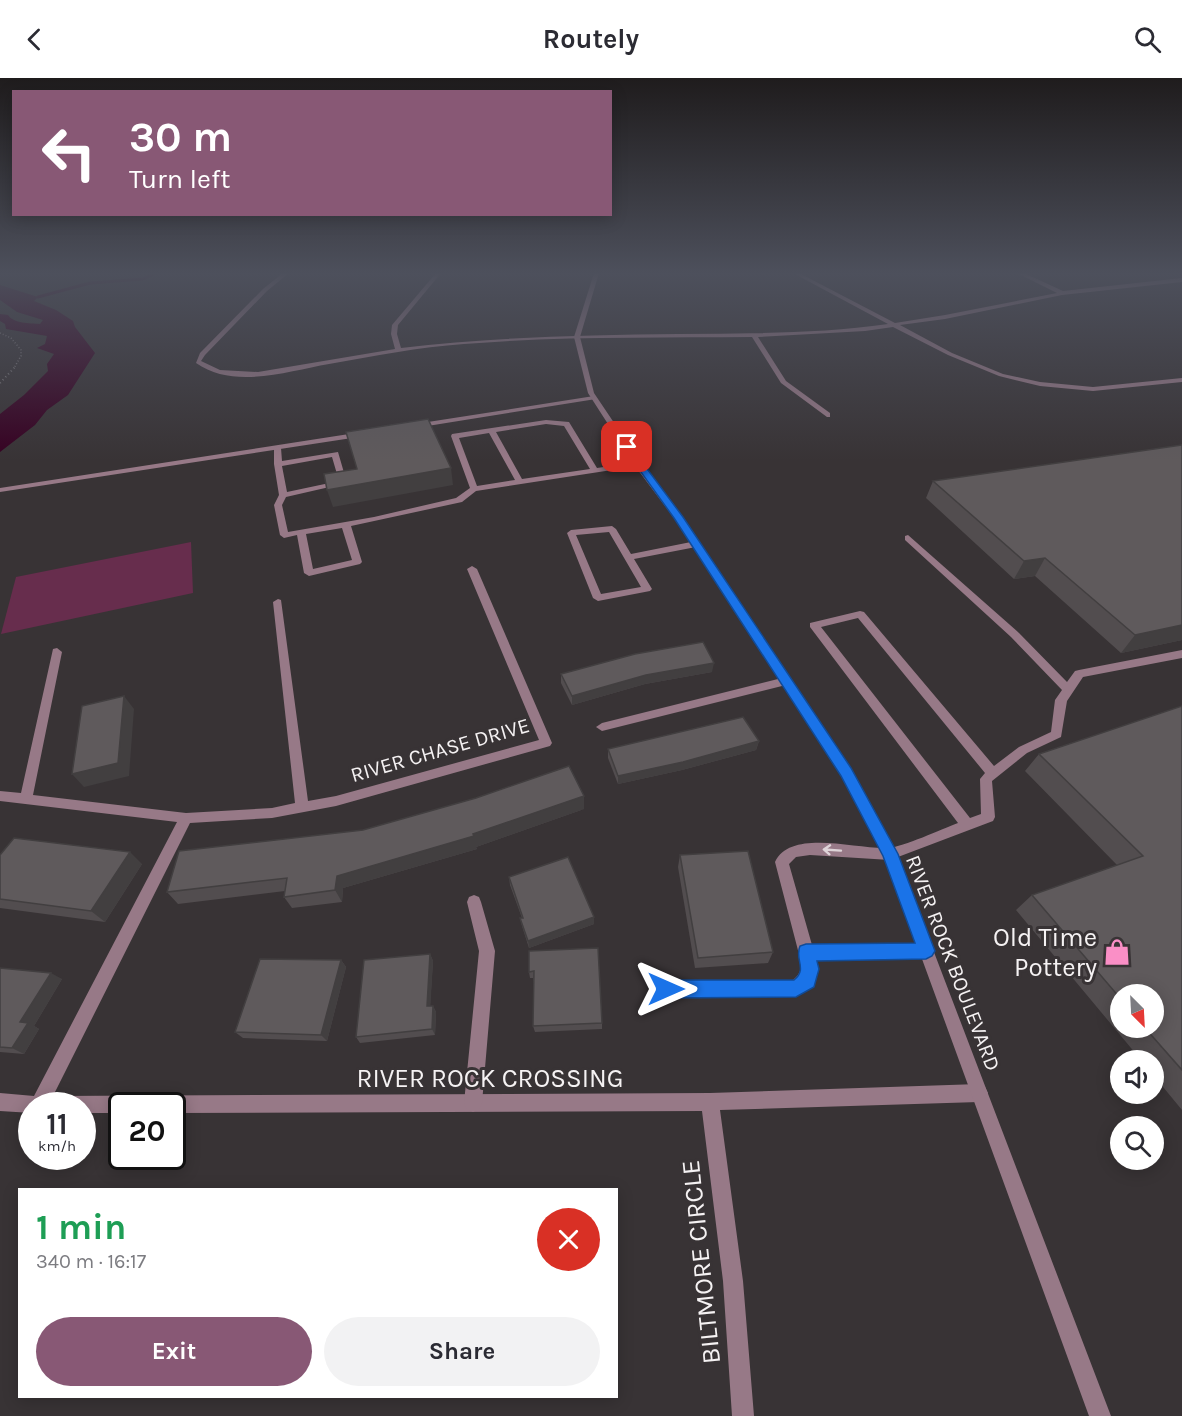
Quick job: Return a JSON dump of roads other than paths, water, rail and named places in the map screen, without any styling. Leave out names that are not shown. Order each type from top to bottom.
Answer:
[{"type":"street","points":[[220,335],[202,354],[198,362],[212,371],[235,375],[281,372],[398,350],[464,342],[577,337],[715,335]]},
{"type":"street","points":[[394,335],[398,350]]},
{"type":"street","points":[[754,335],[783,382],[827,415]]},
{"type":"street","points":[[914,335],[984,370],[1040,384],[1093,389],[1182,380]]},
{"type":"street","name":"RIVER ROCK BOULEVARD","points":[[577,337],[582,364],[594,398],[696,544],[846,772],[890,854],[1100,1416]]},
{"type":"street","points":[[405,427],[594,398]]},
{"type":"street","points":[[474,489],[455,436],[546,422],[566,424],[595,471]]},
{"type":"street","points":[[492,430],[520,482]]},
{"type":"street","points":[[0,490],[370,433]]},
{"type":"street","points":[[277,448],[283,495],[278,505],[284,535],[346,525],[459,500],[474,489],[638,464]]},
{"type":"street","points":[[278,464],[335,454],[343,483],[283,495]]},
{"type":"street","points":[[301,532],[309,573],[357,562],[346,525]]},
{"type":"street","points":[[612,529],[628,557],[647,589],[598,598],[571,534],[612,529]]},
{"type":"street","points":[[908,538],[1015,635],[1068,690]]},
{"type":"street","points":[[628,557],[696,544]]},
{"type":"street","name":"RIVER CHASE DRIVE","points":[[0,796],[186,818],[272,813],[336,801],[546,743],[472,569]]},
{"type":"street","points":[[278,602],[302,808]]},
{"type":"street","points":[[967,825],[814,625],[860,614],[993,773]]},
{"type":"street","points":[[26,799],[57,652]]},
{"type":"street","points":[[666,989],[796,988],[807,980],[810,969],[782,862],[792,852],[810,849],[890,854],[988,817],[986,779],[1023,750],[1057,734],[1061,700],[1079,674],[1182,654]]},
{"type":"street","points":[[602,727],[786,681]]},
{"type":"street","points":[[46,1092],[186,818]]},
{"type":"street","points":[[473,1103],[488,951],[474,902]]},
{"type":"street","points":[[806,952],[926,951]]},
{"type":"street","name":"RIVER ROCK CROSSING","points":[[96,1105],[710,1102],[980,1093]]},
{"type":"street","name":"RIVER ROCK CROSSING","points":[[0,1102],[18,1103]]},
{"type":"street","name":"BILTMORE CIRCLE","points":[[710,1102],[733,1281],[743,1416]]},
{"type":"place","name":"Old Time Pottery","points":[[1117,952]]}]
